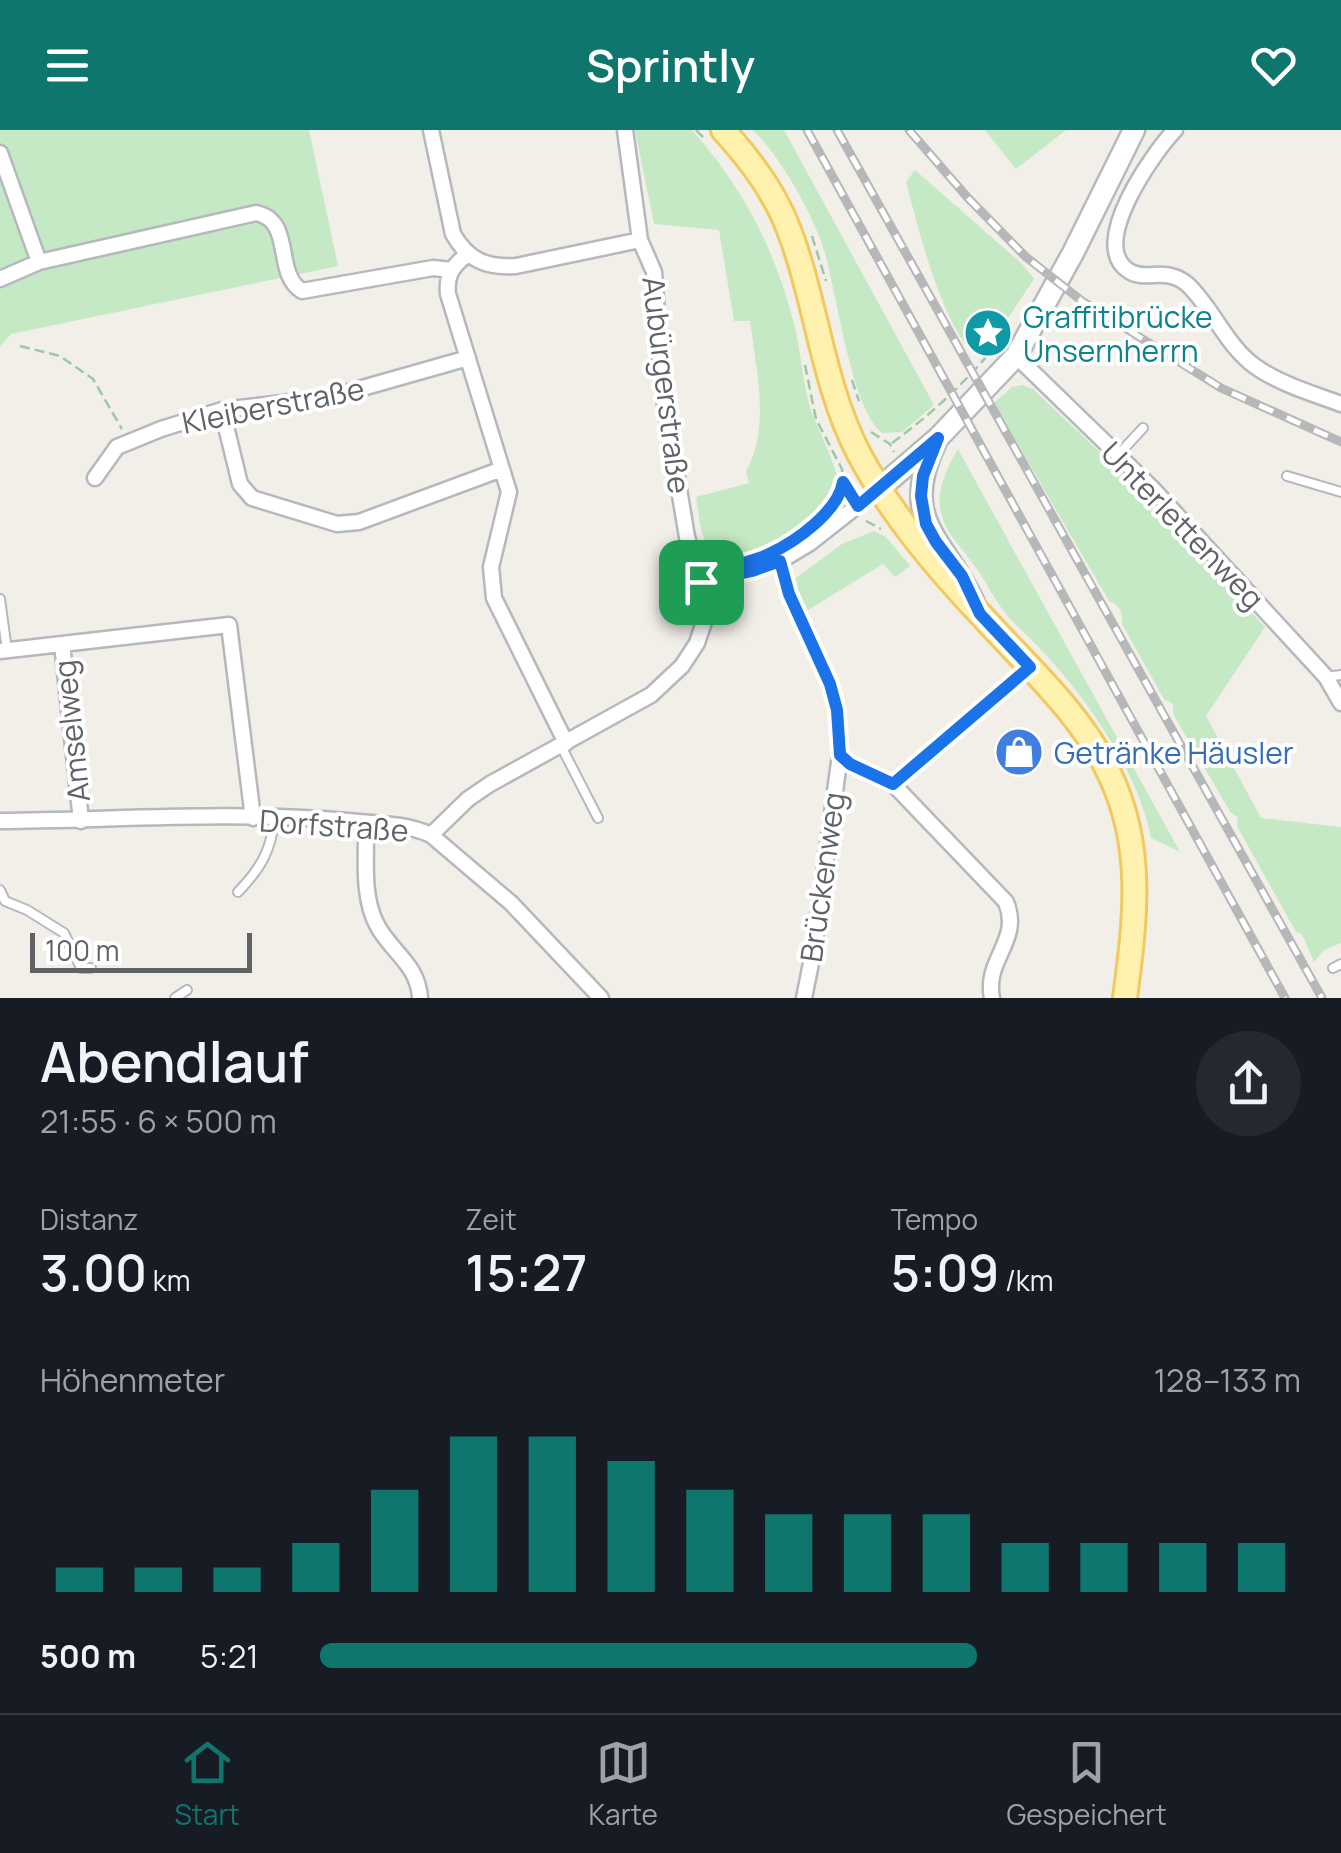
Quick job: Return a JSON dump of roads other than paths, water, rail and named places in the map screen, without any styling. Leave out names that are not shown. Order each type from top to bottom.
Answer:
[{"type":"main road","points":[[880,488],[938,438],[1016,356],[1074,253],[1134,130]]},
{"type":"main road","points":[[715,135],[744,152],[788,226],[831,384],[858,453],[901,521],[1030,667],[1090,742],[1110,774],[1135,871],[1136,906],[1125,998]]},
{"type":"main road","points":[[938,438],[923,476],[922,512],[936,542],[962,576],[980,614]]},
{"type":"street","points":[[432,130],[453,234],[480,263],[496,267],[640,240]]},
{"type":"street","name":"Aubürgerstraße","points":[[431,835],[468,799],[490,784],[650,695],[682,666],[698,643],[704,619],[701,582],[687,538],[662,387],[654,272],[640,240],[624,130]]},
{"type":"street","points":[[1176,130],[1156,150],[1124,208],[1116,234],[1121,262],[1136,274],[1175,276],[1189,286],[1232,343],[1256,367],[1341,404]]},
{"type":"street","points":[[0,153],[38,262]]},
{"type":"street","points":[[0,279],[38,262],[256,214],[266,216],[277,227],[291,281],[302,291],[433,268],[451,270]]},
{"type":"street","points":[[468,254],[451,270],[446,281],[448,294],[510,492],[491,566],[491,586],[564,744]]},
{"type":"street","name":"Unterlettenweg","points":[[1016,356],[1333,676],[1341,703]]},
{"type":"street","name":"Kleiberstraße","points":[[95,478],[118,447],[222,410],[327,398],[468,358]]},
{"type":"street","points":[[222,410],[240,484],[252,498],[336,524],[359,522],[502,468]]},
{"type":"street","points":[[701,582],[780,561],[810,543],[880,488]]},
{"type":"street","name":"Brückenweg","points":[[780,561],[789,594],[830,684],[837,710],[840,755],[804,998]]},
{"type":"street","points":[[62,644],[228,625],[254,818]]},
{"type":"street","name":"Amselweg","points":[[4,651],[62,644],[81,821]]},
{"type":"street","name":"Brückenweg","points":[[840,755],[850,764],[893,784],[1006,902],[1012,917],[1010,933],[992,970],[992,998]]},
{"type":"street","name":"Dorfstraße","points":[[0,821],[274,818],[406,827],[431,835],[510,904],[602,998]]},
{"type":"street","points":[[366,823],[367,893],[376,925],[414,971],[420,998]]},
{"type":"lane","points":[[1118,455],[1143,428]]},
{"type":"lane","points":[[1287,476],[1341,492]]},
{"type":"lane","points":[[0,599],[4,651]]},
{"type":"lane","points":[[564,744],[598,818]]},
{"type":"lane","points":[[238,892],[266,856],[274,818]]},
{"type":"lane","points":[[0,890],[5,901],[64,932],[81,968],[91,968]]},
{"type":"lane","points":[[176,998],[187,990]]},
{"type":"railway","points":[[807,130],[1285,998]]},
{"type":"railway","points":[[837,130],[1322,998]]},
{"type":"railway","points":[[909,130],[1026,257],[1082,301],[1221,388],[1341,442]]},
{"type":"place","name":"Graffitibrücke Unsernherrn","points":[[988,333]]},
{"type":"place","name":"Getränke Häusler","points":[[1019,752]]}]
